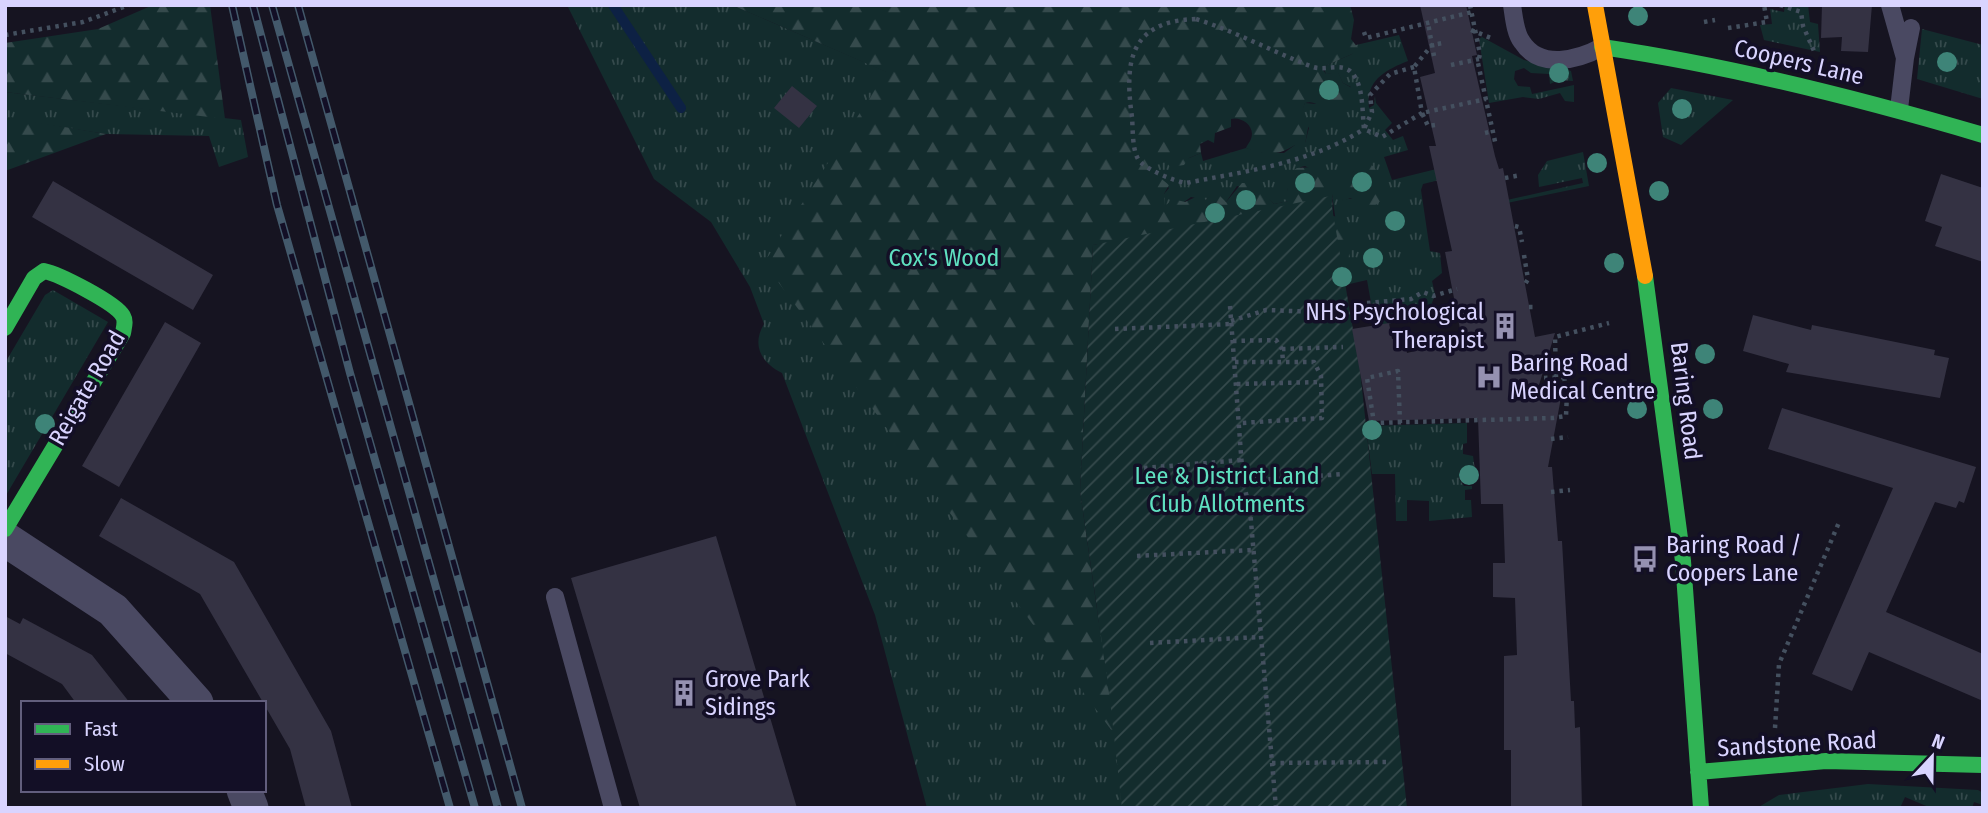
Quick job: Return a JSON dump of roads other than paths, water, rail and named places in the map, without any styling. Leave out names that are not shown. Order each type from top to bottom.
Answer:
[{"type":"street","name":"Baring Road","points":[[1595,5],[1618,141],[1636,216],[1667,423],[1683,561],[1701,808]]},
{"type":"street","name":"Coopers Lane","points":[[1602,47],[1648,53],[1800,84],[1899,109],[1983,135]]},
{"type":"street","name":"Reigate Road","points":[[5,328],[34,278],[44,271],[60,274],[123,313],[125,320],[123,333],[5,528]]},
{"type":"street","points":[[5,539],[113,610],[194,701]]},
{"type":"street","name":"Sandstone Road","points":[[1698,772],[1826,761],[1983,765]]},
{"type":"lane","points":[[1512,5],[1521,41],[1535,55],[1574,59],[1602,47]]},
{"type":"lane","points":[[1890,5],[1905,58]]},
{"type":"lane","points":[[1899,109],[1911,28]]},
{"type":"lane","points":[[555,597],[613,808]]},
{"type":"waterway","points":[[613,5],[681,108]]},
{"type":"railway","points":[[232,5],[277,205],[450,808]]},
{"type":"railway","points":[[253,5],[350,373],[475,808]]},
{"type":"railway","points":[[272,5],[498,808]]},
{"type":"railway","points":[[298,5],[522,808]]},
{"type":"place","name":"NHS Psychological Therapist","points":[[1505,326]]},
{"type":"place","name":"Baring Road Medical Centre","points":[[1489,377]]},
{"type":"place","name":"Baring Road / Coopers Lane","points":[[1645,559]]},
{"type":"place","name":"Grove Park Sidings","points":[[684,693]]},
{"type":"park label","name":"Cox's Wood","points":[[944,258]]},
{"type":"park label","name":"Lee & District Land Club Allotments","points":[[1227,490]]}]
